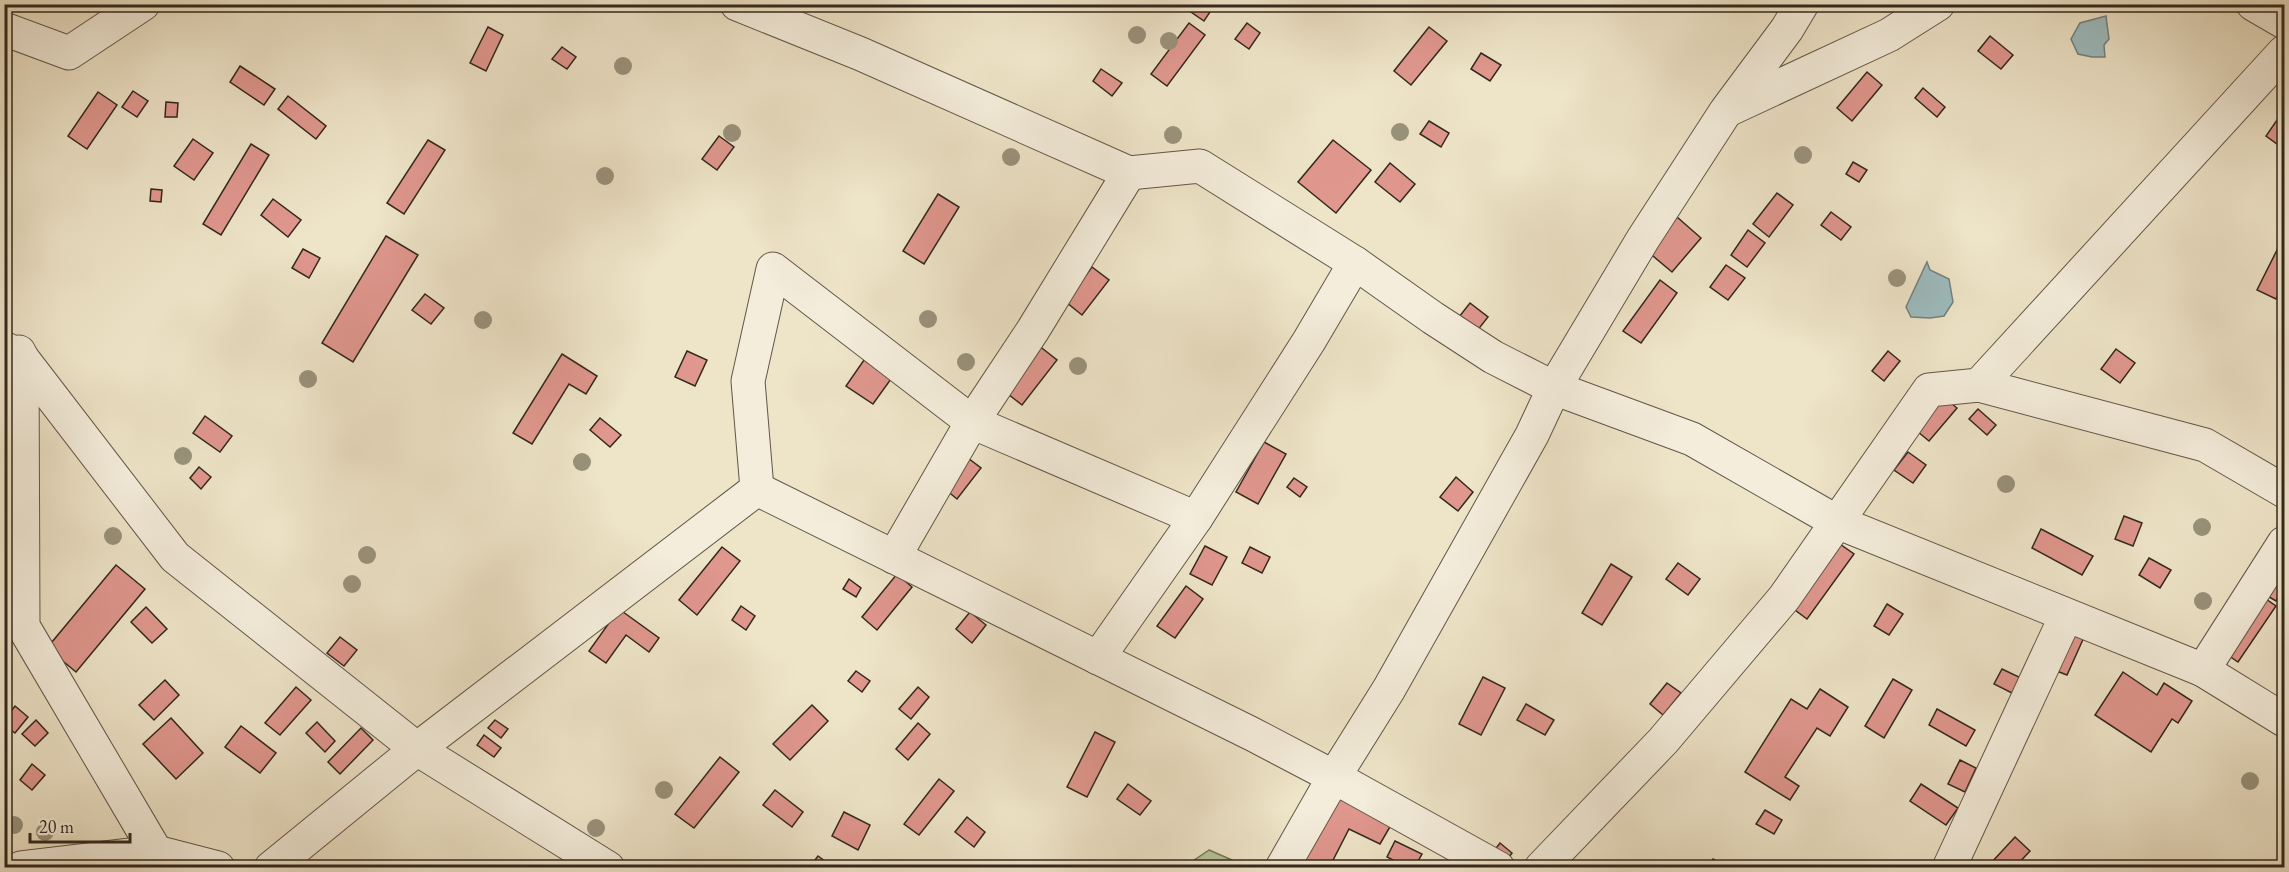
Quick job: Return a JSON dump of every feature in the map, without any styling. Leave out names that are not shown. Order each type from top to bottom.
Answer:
[{"type":"street","points":[[4,29],[69,53],[143,4]]},
{"type":"street","points":[[737,4],[861,54],[1129,173],[1200,166],[1355,263],[1493,357],[1554,388],[1692,439],[1837,522],[2203,670],[2284,720]]},
{"type":"street","points":[[1282,867],[1334,777],[1389,689],[1532,435],[1554,388],[1643,239],[1726,111],[1787,29],[1802,4]]},
{"type":"street","points":[[1726,111],[1889,35],[1938,4]]},
{"type":"street","points":[[2253,4],[2284,22]]},
{"type":"street","points":[[1979,386],[2284,52]]},
{"type":"street","points":[[894,557],[972,422],[1033,330],[1129,173]]},
{"type":"street","points":[[1098,657],[1196,518],[1309,341],[1355,263]]},
{"type":"street","points":[[757,489],[748,381],[774,269],[972,422],[1196,518]]},
{"type":"street","points":[[4,327],[13,353],[14,620],[158,862]]},
{"type":"street","points":[[13,353],[175,558],[417,749],[608,867]]},
{"type":"street","points":[[1541,867],[1663,741],[1784,598],[1929,390],[1979,386],[2205,445],[2284,491]]},
{"type":"street","points":[[270,867],[417,749],[757,489]]},
{"type":"street","points":[[757,489],[1098,657],[1334,777],[1498,867]]},
{"type":"street","points":[[2203,670],[2284,543]]},
{"type":"street","points":[[1949,867],[2066,616]]},
{"type":"street","points":[[21,867],[158,862],[218,867]]},
{"type":"green space","points":[[1209,850],[1232,860],[1231,867],[1184,867]]},
{"type":"water","points":[[2106,16],[2109,39],[2104,45],[2105,57],[2078,54],[2071,39],[2080,23]]},
{"type":"water","points":[[1927,262],[1930,270],[1949,279],[1953,302],[1944,316],[1911,317],[1906,307]]},
{"type":"building","points":[[1196,4],[1200,4],[1210,12],[1204,21],[1191,12]]},
{"type":"building","points":[[1189,23],[1205,35],[1167,86],[1151,74]]},
{"type":"building","points":[[1247,23],[1260,33],[1249,49],[1235,39]]},
{"type":"building","points":[[488,27],[503,35],[486,71],[470,63]]},
{"type":"building","points":[[1429,27],[1447,41],[1411,85],[1394,71]]},
{"type":"building","points":[[1990,36],[2013,55],[2001,69],[1978,51]]},
{"type":"building","points":[[562,47],[576,57],[567,69],[552,59]]},
{"type":"building","points":[[1481,53],[1501,65],[1490,81],[1471,69]]},
{"type":"building","points":[[240,66],[275,89],[264,105],[230,82]]},
{"type":"building","points":[[1101,69],[1122,83],[1112,96],[1093,81]]},
{"type":"building","points":[[1867,72],[1882,85],[1852,121],[1837,108]]},
{"type":"building","points":[[1923,88],[1945,107],[1937,117],[1915,98]]},
{"type":"building","points":[[133,91],[148,101],[137,117],[122,107]]},
{"type":"building","points":[[98,92],[117,105],[87,149],[68,136]]},
{"type":"building","points":[[288,96],[326,126],[316,139],[278,109]]},
{"type":"building","points":[[166,102],[178,103],[177,117],[165,117]]},
{"type":"building","points":[[2284,110],[2284,149],[2266,136]]},
{"type":"building","points":[[1429,121],[1449,133],[1441,147],[1420,134]]},
{"type":"building","points":[[719,136],[734,147],[717,170],[702,159]]},
{"type":"building","points":[[193,139],[213,153],[194,180],[174,166]]},
{"type":"building","points":[[428,140],[445,150],[404,214],[387,203]]},
{"type":"building","points":[[1333,140],[1371,170],[1336,213],[1298,182]]},
{"type":"building","points":[[251,144],[269,155],[221,235],[203,224]]},
{"type":"building","points":[[1853,162],[1867,170],[1859,182],[1846,174]]},
{"type":"building","points":[[1390,163],[1415,184],[1400,202],[1375,182]]},
{"type":"building","points":[[151,189],[162,190],[161,202],[150,201]]},
{"type":"building","points":[[1777,193],[1793,205],[1769,237],[1753,224]]},
{"type":"building","points":[[938,194],[959,207],[924,264],[903,251]]},
{"type":"building","points":[[273,199],[301,220],[288,237],[261,215]]},
{"type":"building","points":[[1831,212],[1851,227],[1841,240],[1821,225]]},
{"type":"building","points":[[1677,217],[1701,238],[1672,272],[1647,251]]},
{"type":"building","points":[[1748,230],[1765,243],[1747,267],[1731,255]]},
{"type":"building","points":[[386,236],[418,255],[353,362],[322,343]]},
{"type":"building","points":[[2284,236],[2284,283],[2276,299],[2257,290]]},
{"type":"building","points":[[303,249],[320,258],[309,278],[292,268]]},
{"type":"building","points":[[1726,265],[1745,278],[1728,300],[1710,287]]},
{"type":"building","points":[[1092,267],[1109,280],[1082,315],[1066,302]]},
{"type":"building","points":[[1660,280],[1677,293],[1641,343],[1623,331]]},
{"type":"building","points":[[425,294],[444,308],[431,324],[412,310]]},
{"type":"building","points":[[1470,303],[1488,317],[1473,336],[1455,322]]},
{"type":"building","points":[[1038,345],[1057,360],[1022,405],[1003,390]]},
{"type":"building","points":[[2116,349],[2135,363],[2120,383],[2101,369]]},
{"type":"building","points":[[687,351],[707,360],[695,386],[675,377]]},
{"type":"building","points":[[1888,351],[1900,361],[1884,381],[1872,371]]},
{"type":"building","points":[[562,354],[597,376],[586,394],[569,384],[532,444],[513,433]]},
{"type":"building","points":[[864,360],[891,379],[873,404],[846,386]]},
{"type":"building","points":[[1940,394],[1957,408],[1929,441],[1912,427]]},
{"type":"building","points":[[1978,409],[1996,425],[1987,435],[1969,419]]},
{"type":"building","points":[[205,416],[232,436],[220,452],[193,433]]},
{"type":"building","points":[[600,418],[621,435],[610,447],[590,430]]},
{"type":"building","points":[[1264,442],[1286,454],[1258,504],[1236,492]]},
{"type":"building","points":[[1908,452],[1926,465],[1913,483],[1894,470]]},
{"type":"building","points":[[964,455],[981,468],[957,499],[940,485]]},
{"type":"building","points":[[199,467],[211,477],[201,489],[190,478]]},
{"type":"building","points":[[1456,477],[1473,492],[1458,511],[1440,497]]},
{"type":"building","points":[[1294,478],[1307,487],[1300,497],[1287,487]]},
{"type":"building","points":[[2124,516],[2142,523],[2133,546],[2115,539]]},
{"type":"building","points":[[2041,529],[2093,556],[2082,575],[2032,548]]},
{"type":"building","points":[[1837,542],[1854,554],[1807,619],[1791,607]]},
{"type":"building","points":[[1205,546],[1227,557],[1212,585],[1190,574]]},
{"type":"building","points":[[722,547],[740,561],[697,615],[679,600]]},
{"type":"building","points":[[1250,547],[1270,557],[1262,573],[1242,563]]},
{"type":"building","points":[[2284,551],[2284,588],[2276,601],[2259,591]]},
{"type":"building","points":[[2149,558],[2171,570],[2160,588],[2139,575]]},
{"type":"building","points":[[1678,563],[1700,579],[1688,595],[1666,579]]},
{"type":"building","points":[[1611,564],[1632,577],[1602,625],[1582,613]]},
{"type":"building","points":[[116,565],[145,589],[76,672],[47,648]]},
{"type":"building","points":[[897,574],[912,587],[877,630],[862,617]]},
{"type":"building","points":[[849,579],[861,588],[856,597],[843,589]]},
{"type":"building","points":[[1186,586],[1203,599],[1175,638],[1157,626]]},
{"type":"building","points":[[2260,595],[2276,606],[2238,662],[2222,651]]},
{"type":"building","points":[[1887,604],[1903,614],[1889,635],[1874,626]]},
{"type":"building","points":[[741,606],[755,616],[746,630],[732,620]]},
{"type":"building","points":[[146,607],[167,629],[152,643],[131,622]]},
{"type":"building","points":[[619,609],[659,638],[649,652],[626,635],[606,663],[589,651]]},
{"type":"building","points":[[970,612],[986,625],[972,643],[956,629]]},
{"type":"building","points":[[2072,630],[2085,635],[2067,675],[2054,670]]},
{"type":"building","points":[[340,637],[357,650],[344,666],[327,653]]},
{"type":"building","points":[[2002,669],[2021,678],[2012,693],[1994,684]]},
{"type":"building","points":[[856,671],[870,681],[862,692],[848,681]]},
{"type":"building","points":[[2123,672],[2157,695],[2164,683],[2192,701],[2178,723],[2172,719],[2151,752],[2095,715]]},
{"type":"building","points":[[1483,677],[1505,688],[1481,735],[1459,724]]},
{"type":"building","points":[[1893,679],[1912,690],[1884,738],[1865,726]]},
{"type":"building","points":[[165,680],[179,695],[154,720],[139,705]]},
{"type":"building","points":[[1667,683],[1681,693],[1663,715],[1650,704]]},
{"type":"building","points":[[296,687],[311,700],[280,735],[265,723]]},
{"type":"building","points":[[918,687],[929,697],[911,719],[899,709]]},
{"type":"building","points":[[1820,689],[1848,707],[1830,736],[1817,728],[1785,777],[1799,786],[1790,800],[1745,772],[1791,699],[1807,709]]},
{"type":"building","points":[[1526,704],[1554,720],[1545,735],[1517,720]]},
{"type":"building","points":[[812,705],[828,721],[790,760],[773,744]]},
{"type":"building","points":[[15,706],[28,717],[15,733],[4,725],[4,720]]},
{"type":"building","points":[[1937,709],[1975,730],[1966,746],[1929,725]]},
{"type":"building","points":[[171,718],[203,753],[176,779],[143,744]]},
{"type":"building","points":[[36,720],[48,733],[35,746],[22,734]]},
{"type":"building","points":[[495,720],[508,729],[501,738],[488,728]]},
{"type":"building","points":[[317,722],[335,741],[325,752],[306,733]]},
{"type":"building","points":[[918,723],[930,734],[908,760],[896,749]]},
{"type":"building","points":[[241,726],[276,753],[260,773],[225,747]]},
{"type":"building","points":[[361,728],[373,740],[340,774],[328,762]]},
{"type":"building","points":[[1095,732],[1115,742],[1087,797],[1067,787]]},
{"type":"building","points":[[484,735],[501,748],[494,757],[477,745]]},
{"type":"building","points":[[720,757],[739,772],[694,828],[675,814]]},
{"type":"building","points":[[1960,760],[1976,768],[1965,792],[1948,784]]},
{"type":"building","points":[[32,764],[45,775],[32,790],[20,780]]},
{"type":"building","points":[[939,779],[954,791],[919,835],[904,824]]},
{"type":"building","points":[[1128,784],[1151,801],[1140,815],[1117,799]]},
{"type":"building","points":[[1921,784],[1958,808],[1946,825],[1910,801]]},
{"type":"building","points":[[775,790],[803,812],[792,827],[763,805]]},
{"type":"building","points":[[1336,797],[1391,825],[1380,844],[1349,829],[1329,868],[1300,868]]},
{"type":"building","points":[[1765,810],[1782,820],[1774,834],[1756,824]]},
{"type":"building","points":[[844,812],[870,825],[858,850],[832,836]]},
{"type":"building","points":[[967,817],[985,832],[974,847],[955,832]]},
{"type":"building","points":[[2015,837],[2030,851],[2014,868],[1996,868],[1991,863]]},
{"type":"building","points":[[1395,841],[1422,854],[1414,868],[1408,868],[1387,857]]},
{"type":"building","points":[[1500,843],[1512,853],[1502,866],[1490,856]]},
{"type":"building","points":[[818,856],[832,866],[831,868],[809,868]]},
{"type":"building","points":[[1713,859],[1728,868],[1708,868]]}]
